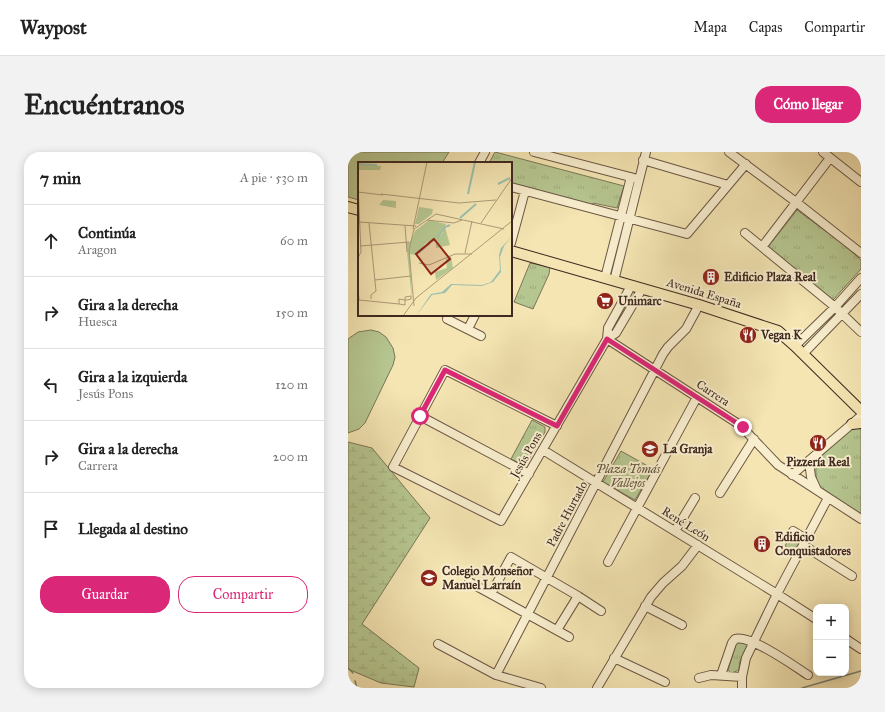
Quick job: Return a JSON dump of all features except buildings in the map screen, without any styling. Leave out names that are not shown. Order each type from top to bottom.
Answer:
[{"type":"main road","name":"Avenida España","points":[[512,251],[699,305],[778,331],[861,411]]},
{"type":"street","points":[[480,162],[485,152]]},
{"type":"street","points":[[534,152],[635,178]]},
{"type":"street","points":[[728,152],[746,164],[861,253]]},
{"type":"street","points":[[823,152],[861,182]]},
{"type":"street","points":[[610,279],[635,178],[644,156],[728,185]]},
{"type":"street","points":[[762,247],[830,158]]},
{"type":"street","points":[[512,187],[687,234],[746,164]]},
{"type":"street","points":[[512,239],[524,191]]},
{"type":"street","points":[[745,233],[835,307],[861,332]]},
{"type":"street","points":[[795,346],[835,307],[861,278]]},
{"type":"street","name":"Jesús Pons","points":[[420,416],[393,467],[501,521],[607,339],[608,328],[631,286]]},
{"type":"street","name":"Jesús Pons","points":[[607,339],[616,333],[642,289]]},
{"type":"street","points":[[803,354],[861,294]]},
{"type":"street","name":"Padre Hurtado","points":[[496,675],[655,370],[666,350],[686,329],[699,305]]},
{"type":"street","points":[[468,329],[474,316]]},
{"type":"street","points":[[447,318],[481,336]]},
{"type":"street","name":"Carrera","points":[[607,339],[740,425],[772,460],[792,475],[861,519]]},
{"type":"street","points":[[529,474],[420,416],[445,370],[557,426]]},
{"type":"street","points":[[608,562],[697,397]]},
{"type":"street","points":[[792,475],[856,424],[861,416]]},
{"type":"street","points":[[720,493],[754,439]]},
{"type":"street","name":"René León","points":[[543,450],[777,594],[813,618]]},
{"type":"street","points":[[809,461],[811,477],[817,491]]},
{"type":"street","points":[[675,531],[695,498]]},
{"type":"street","points":[[742,688],[742,677],[746,658],[753,641],[828,498]]},
{"type":"street","points":[[793,531],[804,542],[852,576]]},
{"type":"street","points":[[597,688],[656,590],[682,566],[698,545]]},
{"type":"street","points":[[491,594],[511,557],[547,577],[601,612]]},
{"type":"street","points":[[469,582],[569,637]]},
{"type":"street","points":[[557,630],[578,596]]},
{"type":"street","points":[[645,606],[682,625]]},
{"type":"street","points":[[721,675],[732,643],[735,639],[740,637],[753,641],[808,675]]},
{"type":"street","points":[[848,640],[861,649]]},
{"type":"street","points":[[438,644],[496,675],[532,684],[541,688]]},
{"type":"street","points":[[614,658],[665,682]]},
{"type":"street","points":[[699,678],[711,675],[742,677]]},
{"type":"green space","points":[[348,152],[449,152],[443,162],[358,162],[358,200],[348,197]]},
{"type":"green space","points":[[495,152],[624,186],[617,208],[593,203],[591,207],[574,203],[574,200],[512,184],[512,162],[490,162]]},
{"type":"green space","points":[[797,210],[842,243],[861,260],[861,269],[833,300],[768,247]]},
{"type":"green space","points":[[530,263],[550,267],[549,274],[533,309],[514,302]]},
{"type":"green space","points":[[371,330],[379,332],[386,337],[393,348],[395,357],[393,365],[365,423],[359,429],[348,433],[348,339],[358,332]]},
{"type":"green space","points":[[532,420],[545,427],[545,432],[527,463],[523,465],[511,459]]},
{"type":"green space","points":[[851,429],[861,429],[861,515],[819,486],[816,472],[818,459]]},
{"type":"green space","points":[[348,442],[372,448],[430,518],[362,624],[419,668],[414,687],[381,683],[348,669]]},
{"type":"green space","name":"Plaza Tomás Vallejos","points":[[621,451],[653,469],[635,500],[603,482]]},
{"type":"green space","points":[[792,533],[803,540],[796,552],[785,546]]},
{"type":"green space","points":[[740,641],[747,643],[747,647],[740,661],[739,669],[731,673],[728,670],[736,644]]},
{"type":"waterway","points":[[348,668],[353,673]]},
{"type":"waterway","points":[[802,688],[861,671]]},
{"type":"waterway","points":[[355,681],[357,688]]},
{"type":"place","name":"Edificio Plaza Real","points":[[711,277]]},
{"type":"place","name":"Unimarc","points":[[605,301]]},
{"type":"place","name":"Vegan K","points":[[748,335]]},
{"type":"place","name":"Pizzería Real","points":[[818,443]]},
{"type":"place","name":"La Granja","points":[[650,449]]},
{"type":"place","name":"Edificio Conquistadores","points":[[762,544]]},
{"type":"place","name":"Colegio Monseñor Manuel Larraín","points":[[429,578]]},
{"type":"route","points":[[420,416],[445,370],[557,426],[607,339],[743,427]]}]
